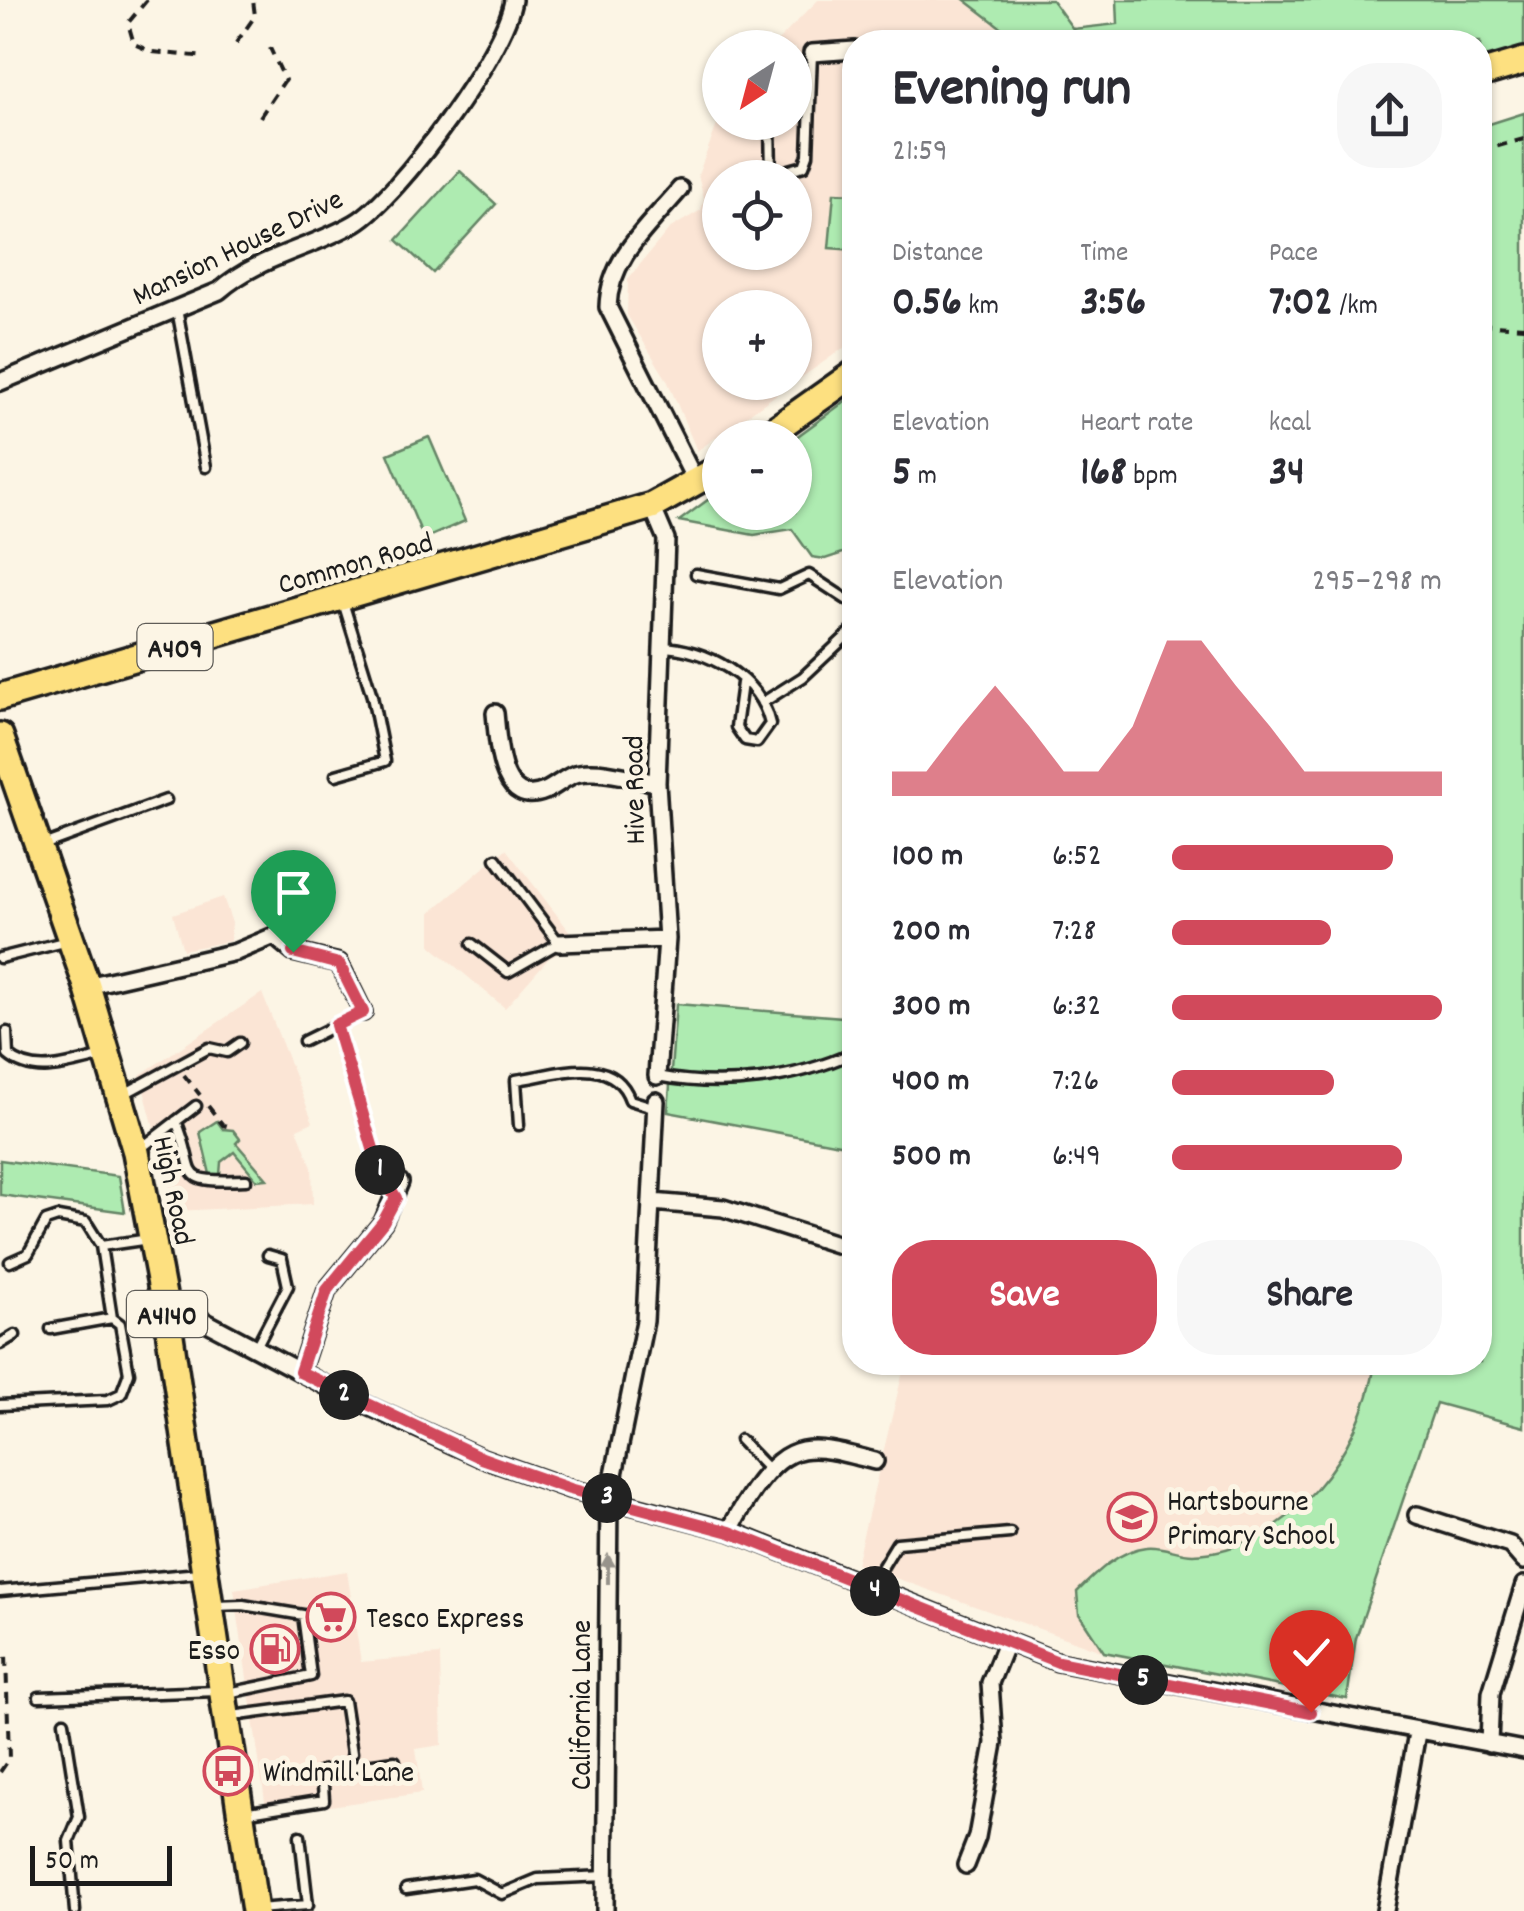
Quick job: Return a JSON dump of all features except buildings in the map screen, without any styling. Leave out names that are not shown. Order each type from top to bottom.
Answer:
[{"type":"main road","points":[[1492,70],[1524,60]]},
{"type":"main road","points":[[788,420],[842,382]]},
{"type":"main road","name":"Common Road","points":[[0,697],[652,506],[702,481]]},
{"type":"main road","name":"High Road","points":[[0,736],[87,986],[136,1152],[168,1322],[255,1910]]},
{"type":"street","name":"Mansion House Drive","points":[[0,382],[218,291],[240,272],[304,247],[369,212],[443,126],[495,47],[513,0]]},
{"type":"street","points":[[812,53],[842,51]]},
{"type":"street","points":[[680,189],[622,257],[608,288],[608,307],[697,484]]},
{"type":"street","name":"Hive Road","points":[[652,506],[666,539],[658,783],[667,939],[658,1076]]},
{"type":"street","points":[[495,714],[502,767],[508,781],[524,792],[543,792],[578,773],[658,783]]},
{"type":"street","points":[[87,986],[236,952],[274,936],[293,952],[339,964],[363,1012]]},
{"type":"street","points":[[560,944],[667,939]]},
{"type":"street","points":[[609,1499],[644,1321],[656,1105]]},
{"type":"street","points":[[300,1372],[327,1290],[383,1222],[398,1190]]},
{"type":"street","points":[[652,1202],[723,1208],[842,1246]]},
{"type":"street","points":[[168,1322],[198,1319],[482,1458],[730,1532],[1006,1643],[1098,1671],[1417,1734],[1524,1750]]},
{"type":"street","points":[[730,1532],[767,1468],[804,1448],[824,1448],[875,1461]]},
{"type":"street","name":"California Lane","points":[[605,1911],[609,1499]]},
{"type":"street","points":[[1417,1516],[1510,1545],[1524,1561]]},
{"type":"street","points":[[1488,1744],[1491,1693],[1524,1585]]},
{"type":"street","points":[[966,1865],[981,1818],[994,1743],[990,1683],[1006,1643]]},
{"type":"street","points":[[1385,1911],[1417,1734]]},
{"type":"lane","points":[[771,140],[772,175],[804,166],[809,140]]},
{"type":"lane","points":[[177,308],[206,468]]},
{"type":"lane","points":[[696,574],[779,589],[809,574],[842,596]]},
{"type":"lane","points":[[336,775],[385,761],[372,696],[342,599]]},
{"type":"lane","points":[[762,703],[818,665],[842,641]]},
{"type":"lane","points":[[661,648],[707,654],[742,683],[762,703],[769,730],[752,743],[736,727],[742,683]]},
{"type":"lane","points":[[38,846],[166,800]]},
{"type":"lane","points":[[472,944],[508,972],[560,944],[496,859]]},
{"type":"lane","points":[[0,958],[71,940]]},
{"type":"lane","points":[[304,1041],[363,1012]]},
{"type":"lane","points":[[7,1032],[8,1055],[27,1066],[48,1069],[108,1055]]},
{"type":"lane","points":[[120,1096],[141,1088],[208,1048],[227,1052],[240,1043]]},
{"type":"lane","points":[[658,1076],[683,1081],[760,1079],[798,1074],[842,1057]]},
{"type":"lane","points":[[519,1124],[516,1080],[597,1070],[617,1077],[630,1100],[656,1105]]},
{"type":"lane","points":[[136,1152],[196,1106]]},
{"type":"lane","points":[[176,1121],[192,1176],[201,1182],[246,1180]]},
{"type":"lane","points":[[0,1405],[108,1400],[121,1394],[129,1373],[120,1324],[112,1318],[101,1246],[86,1222],[58,1217],[46,1220],[28,1254],[10,1262]]},
{"type":"lane","points":[[101,1246],[154,1238]]},
{"type":"lane","points":[[255,1348],[288,1286],[282,1258],[268,1255]]},
{"type":"lane","points":[[51,1329],[112,1318]]},
{"type":"lane","points":[[0,1344],[14,1335]]},
{"type":"lane","points":[[740,1440],[767,1468]]},
{"type":"lane","points":[[869,1589],[897,1543],[1010,1534]]},
{"type":"lane","points":[[0,1591],[204,1572]]},
{"type":"lane","points":[[210,1607],[242,1606],[303,1616],[312,1676],[250,1685],[224,1701]]},
{"type":"lane","points":[[39,1697],[344,1701],[352,1753]]},
{"type":"lane","points":[[64,1722],[79,1817],[69,1841],[75,1911]]},
{"type":"lane","points":[[241,1813],[324,1800],[322,1771],[395,1761]]},
{"type":"lane","points":[[255,1910],[308,1906],[300,1836]]},
{"type":"lane","points":[[406,1889],[474,1879],[502,1894],[538,1879],[606,1876]]},
{"type":"path","points":[[147,0],[128,23],[134,44],[152,52],[206,57]]},
{"type":"path","points":[[236,42],[256,16],[253,0]]},
{"type":"path","points":[[260,117],[284,80],[270,48]]},
{"type":"path","points":[[1492,148],[1524,139]]},
{"type":"path","points":[[1492,325],[1524,327]]},
{"type":"path","points":[[336,1025],[380,1172],[398,1190]]},
{"type":"path","points":[[0,1772],[9,1759],[6,1654]]},
{"type":"shaded area","points":[[818,0],[965,0],[1004,30],[842,30],[842,349],[812,370],[812,290],[702,290],[702,400],[769,400],[741,420],[702,420],[702,447],[697,451],[667,380],[627,315],[628,279],[669,229],[702,206],[702,270],[812,270],[812,160],[704,160],[711,140],[812,140],[812,30],[789,30]]},
{"type":"shaded area","points":[[506,849],[570,932],[559,953],[549,958],[505,1008],[431,946],[431,912]]},
{"type":"shaded area","points":[[223,897],[232,923],[230,941],[183,950],[173,914]]},
{"type":"shaded area","points":[[262,993],[313,1122],[297,1129],[312,1167],[313,1204],[176,1211],[140,1075]]},
{"type":"shaded area","name":"Hartsbourne Primary School","points":[[902,1375],[1446,1375],[1356,1638],[1347,1699],[1104,1652],[856,1564]]},
{"type":"shaded area","points":[[347,1571],[361,1662],[440,1655],[442,1745],[416,1749],[422,1793],[267,1815],[234,1589]]},
{"type":"green space","points":[[965,0],[1052,0],[1073,29],[1118,24],[1117,0],[1524,0],[1524,47],[1492,56],[1492,30],[1004,30]]},
{"type":"green space","points":[[1524,113],[1524,1427],[1436,1403],[1356,1638],[1347,1699],[1104,1652],[1079,1614],[1077,1592],[1109,1564],[1137,1549],[1153,1547],[1193,1554],[1228,1549],[1260,1535],[1289,1515],[1337,1461],[1355,1429],[1372,1375],[1492,1375],[1492,123]]},
{"type":"green space","points":[[460,171],[496,204],[433,273],[397,240]]},
{"type":"green space","points":[[834,193],[842,193],[842,249],[829,248]]},
{"type":"green space","points":[[842,404],[842,553],[825,559],[812,557],[793,530],[812,530],[812,426]]},
{"type":"green space","points":[[429,437],[465,521],[424,539],[388,454]]},
{"type":"green space","points":[[702,504],[702,525],[679,521]]},
{"type":"green space","points":[[727,530],[786,530],[754,535]]},
{"type":"green space","points":[[676,1004],[842,1017],[842,1145],[668,1112]]},
{"type":"green space","points":[[217,1121],[223,1129],[233,1130],[240,1139],[236,1143],[267,1179],[257,1180],[234,1152],[221,1162],[220,1175],[210,1174],[200,1132]]},
{"type":"green space","points":[[0,1160],[119,1176],[125,1212],[0,1195]]},
{"type":"place","name":"Hartsbourne Primary School","points":[[1132,1517]]},
{"type":"place","name":"Tesco Express","points":[[331,1617]]},
{"type":"place","name":"Esso","points":[[275,1649]]},
{"type":"place","name":"Windmill Lane","points":[[228,1771]]},
{"type":"route","points":[[293,952],[333,959],[339,964],[363,1012],[336,1025],[380,1172],[396,1198],[383,1222],[348,1258],[327,1290],[300,1372],[482,1458],[570,1489],[730,1532],[1058,1662],[1311,1712]]}]
